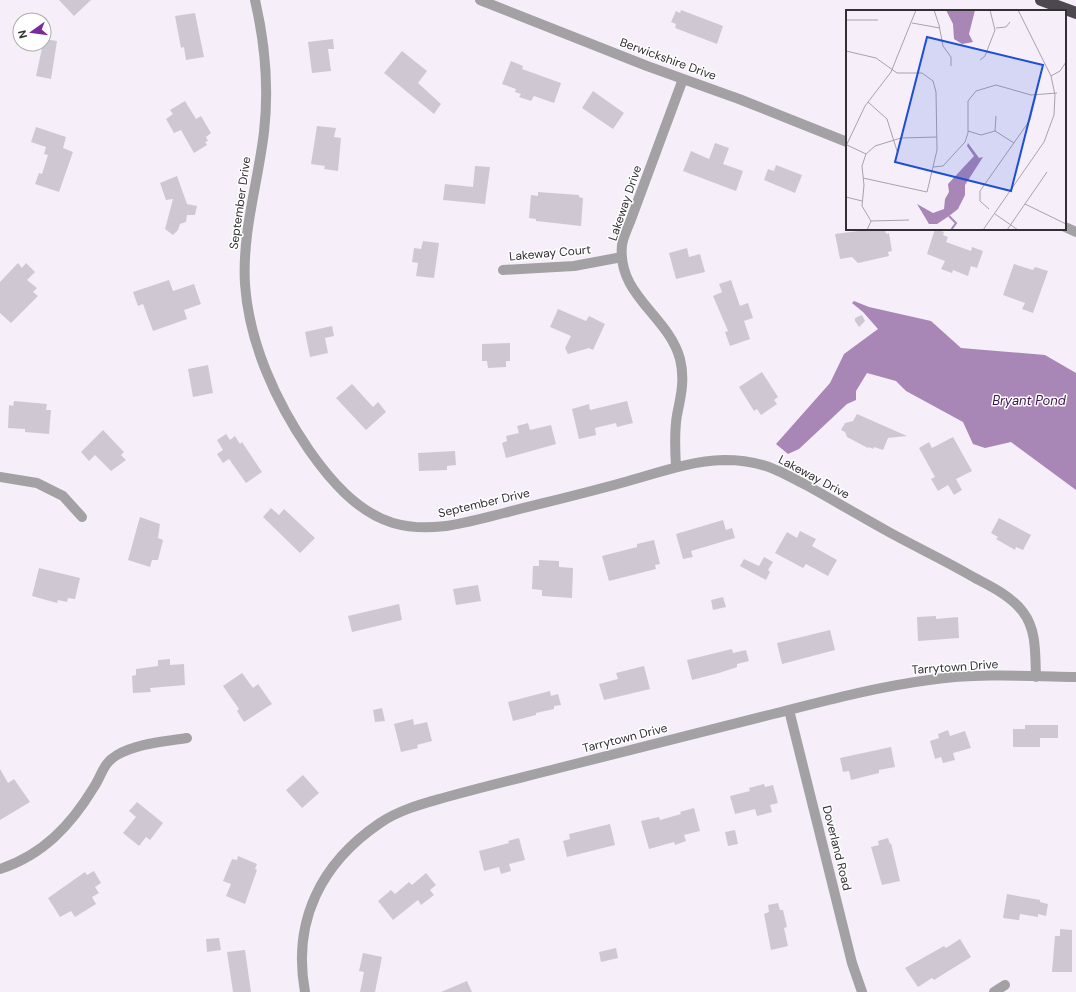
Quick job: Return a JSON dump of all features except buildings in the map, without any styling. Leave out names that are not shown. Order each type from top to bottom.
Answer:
[{"type":"highway","points":[[1041,0],[1076,13]]},
{"type":"street","name":"September Drive","points":[[255,0],[266,73],[266,108],[263,136],[246,236],[246,297],[254,335],[265,370],[274,389],[310,452],[339,487],[364,508],[392,522],[411,527],[440,527],[467,522],[612,486],[676,467]]},
{"type":"street","name":"Berwickshire Drive","points":[[480,0],[592,45],[739,99],[846,142]]},
{"type":"street","name":"Lakeway Drive","points":[[683,79],[622,244],[623,267],[632,289],[669,335],[680,359],[683,392],[677,416],[675,437],[676,467],[695,462],[726,460],[746,462],[775,469],[1000,591],[1014,601],[1025,614],[1031,627],[1035,648],[1036,677]]},
{"type":"street","points":[[1066,228],[1076,232]]},
{"type":"street","name":"Lakeway Court","points":[[503,270],[574,266],[622,256]]},
{"type":"street","points":[[0,477],[37,483],[62,496],[82,517]]},
{"type":"street","name":"Tarrytown Drive","points":[[305,992],[302,956],[304,933],[310,907],[320,885],[335,864],[363,835],[398,812],[478,788],[789,710],[896,685],[931,679],[1076,677]]},
{"type":"street","name":"Doverland Road","points":[[789,710],[852,963],[862,992]]},
{"type":"street","points":[[0,869],[20,862],[46,846],[71,819],[95,786],[101,770],[115,756],[137,745],[187,738]]},
{"type":"street","points":[[994,992],[1005,985]]},
{"type":"water","name":"Bryant Pond","points":[[854,301],[869,307],[931,321],[961,348],[1045,355],[1076,373],[1076,490],[1011,442],[985,448],[973,444],[963,422],[906,391],[896,381],[867,373],[856,391],[856,400],[847,404],[799,449],[788,454],[776,444],[830,383],[844,354],[878,329],[863,312],[852,303]]}]
